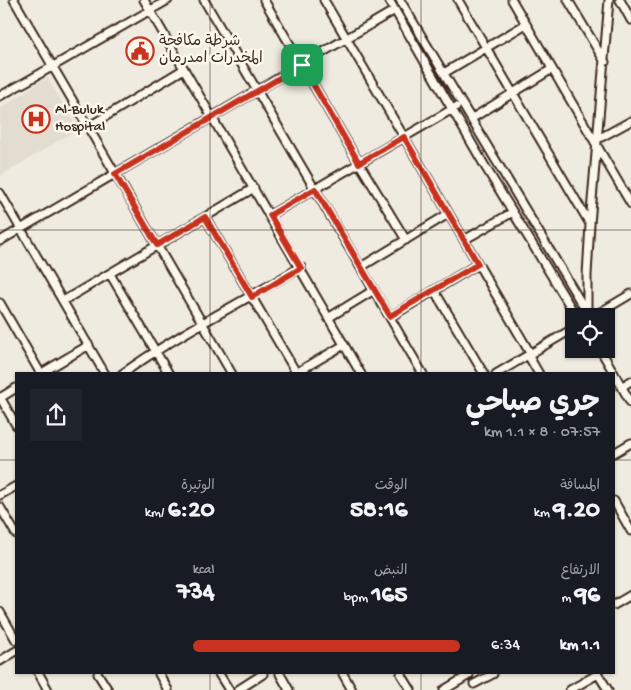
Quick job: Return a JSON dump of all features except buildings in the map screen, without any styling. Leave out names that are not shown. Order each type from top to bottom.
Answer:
[{"type":"street","points":[[14,0],[231,372]]},
{"type":"street","points":[[144,0],[360,372]]},
{"type":"street","points":[[0,96],[168,0]]},
{"type":"street","points":[[204,0],[422,372]]},
{"type":"street","points":[[264,0],[406,240]]},
{"type":"street","points":[[324,0],[478,264],[538,372]]},
{"type":"street","points":[[389,0],[571,308]]},
{"type":"street","points":[[400,0],[584,308]]},
{"type":"street","points":[[458,0],[590,224]]},
{"type":"street","points":[[512,0],[598,143],[631,204]]},
{"type":"street","points":[[568,0],[605,62]]},
{"type":"street","points":[[588,308],[587,275],[590,224],[610,0]]},
{"type":"street","points":[[620,0],[631,20]]},
{"type":"street","points":[[0,241],[395,10]]},
{"type":"street","points":[[444,72],[526,24]]},
{"type":"street","points":[[88,127],[184,69]]},
{"type":"street","points":[[471,119],[552,69]]},
{"type":"street","points":[[270,215],[462,103]]},
{"type":"street","points":[[598,143],[631,121]]},
{"type":"street","points":[[63,300],[254,188]]},
{"type":"street","points":[[0,193],[104,372]]},
{"type":"street","points":[[464,240],[513,212]]},
{"type":"street","points":[[361,267],[448,214]]},
{"type":"street","points":[[205,217],[295,372]]},
{"type":"street","points":[[390,316],[478,264]]},
{"type":"street","points":[[125,372],[156,350],[301,268]]},
{"type":"street","points":[[110,274],[168,372]]},
{"type":"street","points":[[328,318],[374,290]]},
{"type":"street","points":[[434,290],[483,372]]},
{"type":"street","points":[[607,308],[631,294]]},
{"type":"street","points":[[0,303],[40,372]]},
{"type":"street","points":[[499,372],[565,333]]},
{"type":"street","points":[[298,372],[344,345]]},
{"type":"street","points":[[44,372],[89,346]]},
{"type":"street","points":[[605,358],[613,372]]},
{"type":"street","points":[[615,375],[631,403]]},
{"type":"street","points":[[621,386],[631,381]]},
{"type":"street","points":[[15,389],[0,397],[15,423]]},
{"type":"street","points":[[615,453],[631,444]]},
{"type":"street","points":[[0,496],[15,487]]},
{"type":"street","points":[[0,507],[15,532]]},
{"type":"street","points":[[617,514],[631,531]]},
{"type":"street","points":[[615,604],[631,595]]},
{"type":"street","points":[[0,612],[15,638]]},
{"type":"street","points":[[0,661],[15,652]]},
{"type":"street","points":[[39,674],[48,690]]},
{"type":"street","points":[[98,674],[108,690]]},
{"type":"street","points":[[158,674],[168,690]]},
{"type":"street","points":[[220,674],[229,690]]},
{"type":"street","points":[[238,690],[263,674]]},
{"type":"street","points":[[280,674],[289,690]]},
{"type":"street","points":[[343,674],[352,690]]},
{"type":"street","points":[[402,674],[411,690]]},
{"type":"street","points":[[444,690],[469,674],[476,687],[493,674]]},
{"type":"street","points":[[570,690],[598,674],[608,690]]},
{"type":"shaded area","name":"Al-Buluk Hospital","points":[[47,77],[78,129],[0,176],[0,109]]},
{"type":"place","name":"شرطة مكافحة المخدرات امدرمان","points":[[140,51]]},
{"type":"place","name":"Al-Buluk Hospital","points":[[36,119]]},
{"type":"route","points":[[302,65],[359,163],[404,137],[478,264],[390,316],[315,189],[270,215],[301,268],[252,297],[205,217],[157,245],[115,174],[302,65]]}]
